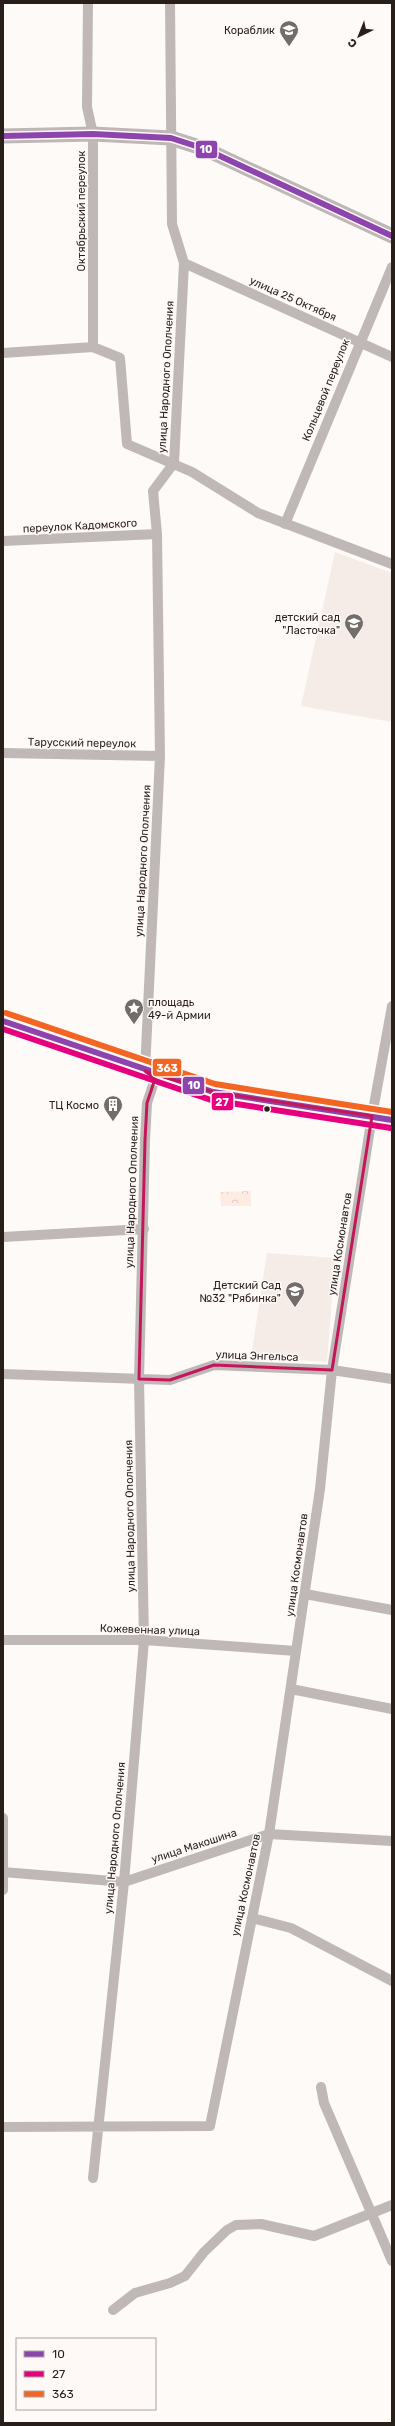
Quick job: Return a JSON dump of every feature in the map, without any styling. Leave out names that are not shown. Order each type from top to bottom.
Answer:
[{"type":"main road","points":[[3,136],[93,134],[172,138],[205,149],[392,236]]},
{"type":"main road","points":[[3,1021],[145,1071],[213,1092],[392,1120]]},
{"type":"street","name":"Октябрьский переулок","points":[[88,3],[87,107],[93,134],[93,347]]},
{"type":"street","name":"улица Народного Ополчения","points":[[93,2178],[124,1882],[144,1640],[138,1379],[144,1229],[145,1133],[147,1103],[154,1079],[145,1071],[160,756],[157,534],[153,491],[174,463],[184,262],[172,224],[170,3]]},
{"type":"street","name":"улица 25 Октября","points":[[184,262],[392,357]]},
{"type":"street","name":"Кольцевой переулок","points":[[285,524],[359,342],[392,267]]},
{"type":"street","points":[[3,353],[93,347],[120,358],[127,444],[174,463],[258,513],[392,564]]},
{"type":"street","name":"переулок Кадомского","points":[[3,541],[157,534]]},
{"type":"street","name":"Тарусский переулок","points":[[3,753],[160,756]]},
{"type":"street","name":"улица Космонавтов","points":[[98,2128],[210,2126],[269,1834],[320,1489],[332,1370],[372,1116],[392,1006]]},
{"type":"street","points":[[3,1237],[144,1229]]},
{"type":"street","name":"улица Энгельса","points":[[3,1374],[170,1380],[214,1365],[332,1370],[392,1379]]},
{"type":"street","points":[[305,1594],[392,1610]]},
{"type":"street","name":"Кожевенная улица","points":[[3,1640],[144,1640],[296,1651]]},
{"type":"street","points":[[291,1689],[392,1710]]},
{"type":"street","points":[[3,1818],[3,1890]]},
{"type":"street","name":"улица Макошина","points":[[4,1872],[124,1882],[269,1834],[392,1841]]},
{"type":"street","points":[[252,1918],[291,1928],[392,1981]]},
{"type":"street","points":[[321,2087],[324,2103],[392,2260]]},
{"type":"street","points":[[3,2127],[98,2128]]},
{"type":"street","points":[[113,2310],[135,2293],[170,2283],[185,2276],[204,2252],[227,2230],[236,2225],[261,2224],[314,2236],[392,2205]]},
{"type":"highlighted area","points":[[145,1071],[213,1092],[372,1116],[332,1370],[214,1365],[170,1380],[139,1379],[145,1140],[147,1103],[155,1079]]},
{"type":"shaded area","name":"детский сад \"Ласточка\"","points":[[335,552],[392,573],[392,722],[301,706]]},
{"type":"shaded area","name":"Детский Сад №32 \"Рябинка\"","points":[[267,1253],[335,1258],[327,1362],[251,1357]]},
{"type":"green space","points":[[251,1191],[251,1206],[221,1206],[220,1192]]},
{"type":"transit line","name":"10","points":[[3,136],[93,134],[171,138],[205,149],[392,236]]},
{"type":"transit line","name":"363","points":[[6,1013],[215,1084],[392,1112]]},
{"type":"transit line","name":"10","points":[[3,1021],[213,1092],[392,1120]]},
{"type":"transit line","name":"27","points":[[3,1029],[211,1100],[391,1128]]},
{"type":"place","name":"Кораблик","points":[[289,47]]},
{"type":"place","name":"детский сад \"Ласточка\"","points":[[354,640]]},
{"type":"place","name":"площадь 49-й Армии","points":[[134,1025]]},
{"type":"place","name":"ТЦ Космо","points":[[113,1122]]},
{"type":"place","name":"Детский Сад №32 \"Рябинка\"","points":[[295,1308]]}]
